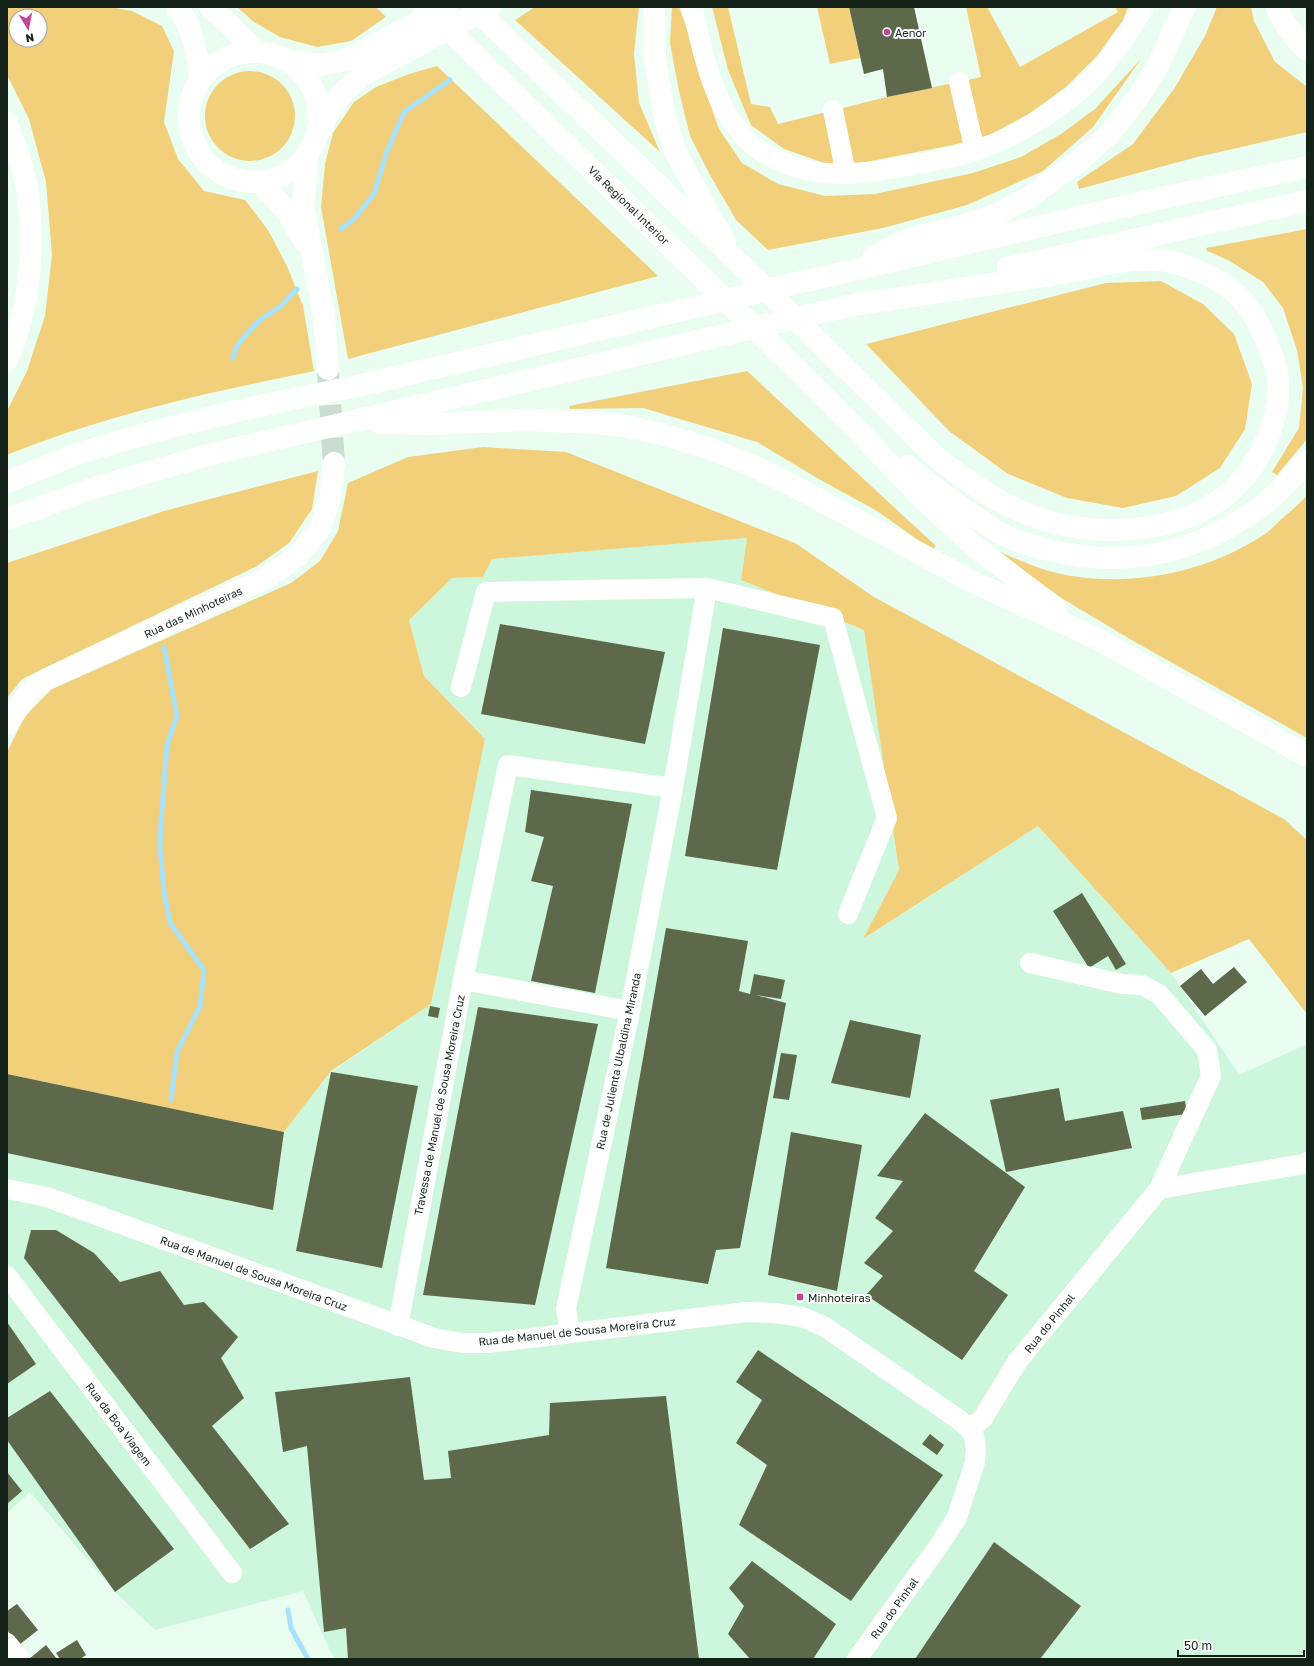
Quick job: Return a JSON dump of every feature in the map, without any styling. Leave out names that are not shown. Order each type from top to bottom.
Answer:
[{"type":"main road","points":[[177,7],[185,16],[194,38],[201,79]]},
{"type":"main road","points":[[210,7],[256,52]]},
{"type":"main road","name":"Via Regional Interior","points":[[425,7],[832,404]]},
{"type":"main road","points":[[328,370],[324,315],[311,254],[303,206],[312,146],[319,120],[317,102],[310,85],[299,70],[284,60],[270,54],[256,52],[235,55],[216,64],[201,79],[191,98],[188,119],[192,140],[203,158],[219,173],[238,181],[260,182],[278,178],[295,168],[312,146],[332,106],[348,86],[366,72],[388,49],[447,7]]},
{"type":"main road","points":[[473,7],[742,266],[938,458],[973,486],[1015,510],[1046,521],[1080,528],[1116,531],[1152,526],[1188,516],[1218,502],[1239,485],[1256,462],[1270,435],[1276,405],[1277,376],[1271,350],[1263,331],[1250,307],[1230,287],[1210,274],[1178,263],[1161,260],[1126,261],[1060,273],[847,306]]},
{"type":"main road","points":[[284,60],[322,65],[388,49],[490,7]]},
{"type":"main road","points":[[654,7],[655,59],[664,114],[675,151],[710,216],[742,266]]},
{"type":"main road","points":[[827,276],[912,238],[955,228],[998,214],[1028,198],[1084,157],[1110,133],[1137,99],[1156,69],[1185,7]]},
{"type":"main road","points":[[1277,7],[1279,13],[1300,44],[1307,50]]},
{"type":"main road","points":[[7,123],[19,158],[28,195],[32,238],[27,290],[16,339],[7,360]]},
{"type":"main road","points":[[7,482],[78,455],[153,432],[287,400],[362,385],[1157,199],[1307,167]]},
{"type":"main road","points":[[260,182],[289,214],[311,254]]},
{"type":"main road","points":[[7,519],[100,486],[160,468],[345,423],[1057,257],[1307,202]]},
{"type":"main road","points":[[832,404],[955,503],[1002,534],[1035,547],[1077,556],[1106,559],[1143,557],[1192,545],[1228,528],[1256,510],[1285,485],[1307,461]]},
{"type":"main road","points":[[832,404],[925,501],[973,545],[1035,595],[1096,638]]},
{"type":"main road","points":[[345,423],[431,424],[528,420],[596,423],[625,426],[665,435],[704,447],[742,461],[786,482],[973,582],[1096,638],[1307,756]]},
{"type":"main road","name":"Rua das Minhoteiras","points":[[7,724],[30,691],[45,680],[260,581],[284,567],[300,553],[321,527],[330,496],[334,463]]},
{"type":"street","points":[[692,7],[705,62],[717,97],[734,124],[756,147],[781,163],[815,173],[846,174],[883,171],[975,151],[1018,133],[1059,107],[1092,79],[1119,47],[1144,7]]},
{"type":"street","points":[[959,82],[975,151]]},
{"type":"street","points":[[833,110],[846,174]]},
{"type":"street","points":[[461,686],[486,592],[707,588],[833,618],[888,818],[848,914]]},
{"type":"street","name":"Rua de Julienta Ulbaldina Miranda","points":[[570,1333],[566,1309],[630,1011],[673,788],[707,588]]},
{"type":"street","points":[[463,980],[508,765],[673,788]]},
{"type":"street","name":"Rua do Pinhal","points":[[857,1659],[940,1544],[957,1517],[975,1462],[976,1449],[974,1436],[970,1429],[983,1418],[1017,1362],[1159,1189],[1212,1076],[1207,1050],[1159,994],[1142,985],[1122,984],[1030,963]]},
{"type":"street","name":"Travessa de Manuel de Sousa Moreira Cruz","points":[[398,1326],[463,980],[630,1011]]},
{"type":"street","points":[[1159,1189],[1295,1166],[1307,1162]]},
{"type":"street","name":"Rua de Manuel de Sousa Moreira Cruz","points":[[7,1189],[47,1197],[398,1326],[434,1338],[462,1343],[489,1342],[746,1312],[775,1313],[802,1317],[825,1327],[958,1419],[970,1429]]},
{"type":"street","name":"Rua da Boa Viagem","points":[[7,1276],[232,1573]]},
{"type":"street","points":[[7,1643],[20,1659]]},
{"type":"shaded area","points":[[7,7],[109,7],[132,11],[162,26],[174,51],[164,122],[178,159],[204,191],[245,200],[268,230],[287,266],[303,306],[314,371],[197,396],[120,416],[7,455],[7,411],[27,371],[45,316],[52,255],[46,182],[29,119],[7,75]]},
{"type":"shaded area","points":[[237,7],[376,7],[386,17],[351,41],[317,47],[280,37],[254,22]]},
{"type":"shaded area","points":[[535,7],[639,7],[634,53],[639,103],[660,152],[515,20]]},
{"type":"shaded area","points":[[672,7],[679,7],[690,37],[701,79],[719,129],[742,163],[778,184],[825,196],[875,194],[973,173],[1021,157],[1061,134],[1095,109],[1141,59],[1093,127],[1043,171],[967,205],[883,228],[768,250],[736,220],[690,136],[679,91],[670,43]]},
{"type":"shaded area","points":[[712,7],[728,7],[751,104],[770,107],[778,124],[887,97],[981,77],[966,7],[987,7],[1020,67],[1118,12],[1115,7],[1128,7],[1123,20],[1097,56],[1066,87],[1030,113],[992,134],[953,145],[866,162],[827,164],[784,149],[751,125],[728,70]]},
{"type":"shaded area","points":[[817,7],[849,7],[860,58],[830,64]]},
{"type":"shaded area","points":[[1217,7],[1251,7],[1254,21],[1275,62],[1307,87],[1307,132],[1197,157],[1079,189],[1077,182],[1133,144],[1174,89],[1205,36]]},
{"type":"shaded area","points":[[437,66],[658,276],[348,359],[321,207],[325,164],[333,133],[354,102],[376,87],[409,74]]},
{"type":"shaded area","points":[[250,71],[267,75],[282,84],[291,99],[295,116],[291,133],[282,148],[267,157],[250,161],[233,157],[218,148],[209,133],[205,116],[209,99],[218,84],[233,75]]},
{"type":"shaded area","points":[[1307,229],[1307,439],[1277,475],[1272,472],[1299,428],[1303,388],[1297,350],[1283,308],[1263,282],[1228,260],[1207,251],[1206,248]]},
{"type":"shaded area","points":[[1161,281],[1203,304],[1234,334],[1252,384],[1245,429],[1220,468],[1176,496],[1123,508],[1067,498],[1008,474],[949,431],[866,344],[1106,283]]},
{"type":"shaded area","points":[[747,371],[936,546],[932,550],[877,511],[817,478],[757,442],[643,408],[570,409],[569,406]]},
{"type":"shaded area","points":[[483,447],[566,452],[795,543],[874,597],[1284,819],[1307,840],[1307,1014],[1249,939],[1171,973],[1038,826],[863,939],[899,870],[864,630],[741,580],[747,538],[492,559],[483,577],[452,578],[409,620],[424,676],[485,739],[431,1004],[331,1071],[284,1132],[7,1074],[7,752],[25,716],[52,689],[291,583],[320,561],[338,531],[348,483],[408,457]]},
{"type":"shaded area","points":[[318,471],[312,509],[289,543],[257,566],[22,679],[7,698],[7,563],[164,511]]},
{"type":"shaded area","points":[[1307,495],[1307,738],[1135,642],[1063,599],[999,553],[1000,552],[1049,571],[1065,575],[1117,579],[1143,578],[1169,574],[1219,559],[1265,534]]},
{"type":"shaded area","points":[[747,538],[741,580],[864,630],[899,870],[864,939],[1038,826],[1171,973],[1239,1075],[1307,1044],[1307,1659],[334,1659],[303,1591],[155,1630],[115,1592],[30,1492],[7,1513],[7,1074],[284,1132],[331,1072],[431,1004],[485,739],[424,676],[409,620],[452,578],[483,577],[492,559]]},
{"type":"building","name":"Aenor","points":[[849,7],[914,7],[932,88],[887,97],[883,69],[864,74]]},
{"type":"building","points":[[500,624],[665,652],[645,744],[481,714]]},
{"type":"building","points":[[723,628],[820,645],[777,870],[685,856]]},
{"type":"building","points":[[531,790],[632,804],[595,993],[531,981],[553,886],[531,881],[544,837],[525,832]]},
{"type":"building","points":[[1082,893],[1126,964],[1116,970],[1108,956],[1089,968],[1053,911]]},
{"type":"building","points":[[666,928],[748,941],[739,991],[750,994],[754,974],[785,980],[781,999],[756,995],[786,1003],[740,1248],[716,1250],[708,1284],[606,1268]]},
{"type":"building","points":[[1234,967],[1247,982],[1205,1016],[1180,986],[1201,969],[1213,984]]},
{"type":"building","points":[[430,1006],[440,1008],[438,1018],[428,1016]]},
{"type":"building","points":[[478,1007],[598,1024],[535,1305],[423,1295]]},
{"type":"building","points":[[850,1020],[921,1035],[910,1098],[831,1083]]},
{"type":"building","points":[[781,1053],[797,1055],[789,1100],[773,1098]]},
{"type":"building","points":[[331,1072],[418,1086],[382,1268],[296,1251]]},
{"type":"building","points":[[7,1074],[284,1132],[273,1210],[7,1153]]},
{"type":"building","points":[[1059,1088],[1065,1121],[1123,1111],[1132,1148],[1006,1172],[990,1100]]},
{"type":"building","points":[[1185,1101],[1187,1114],[1142,1120],[1140,1108]]},
{"type":"building","points":[[925,1113],[1025,1187],[974,1271],[1008,1295],[962,1360],[866,1295],[883,1276],[864,1263],[893,1231],[875,1218],[903,1181],[877,1176]]},
{"type":"building","points":[[791,1132],[862,1145],[837,1291],[768,1275]]},
{"type":"building","points":[[31,1230],[56,1230],[94,1253],[120,1282],[160,1271],[184,1305],[204,1302],[238,1337],[221,1358],[244,1398],[212,1426],[289,1524],[250,1549],[24,1258]]},
{"type":"building","points":[[7,1322],[36,1364],[7,1384]]},
{"type":"building","points":[[758,1350],[943,1475],[851,1601],[739,1525],[767,1465],[736,1443],[762,1400],[736,1382]]},
{"type":"building","points":[[410,1377],[424,1480],[451,1478],[448,1451],[549,1435],[550,1403],[666,1396],[699,1659],[348,1659],[346,1628],[324,1632],[307,1446],[283,1452],[275,1392]]},
{"type":"building","points":[[50,1391],[174,1549],[115,1592],[7,1440],[7,1418]]},
{"type":"building","points":[[930,1434],[944,1445],[937,1455],[922,1444]]},
{"type":"building","points":[[7,1472],[22,1491],[7,1504]]},
{"type":"building","points":[[994,1542],[1081,1606],[1040,1659],[915,1659]]},
{"type":"building","points":[[752,1561],[836,1624],[813,1659],[750,1659],[728,1634],[744,1606],[729,1588]]},
{"type":"building","points":[[17,1604],[38,1630],[19,1645],[7,1630],[7,1611]]},
{"type":"building","points":[[77,1640],[86,1655],[80,1659],[60,1659],[56,1653]]},
{"type":"building","points":[[46,1645],[57,1659],[29,1659]]},
{"type":"waterway","points":[[341,229],[354,219],[374,194],[386,154],[404,112],[450,80]]},
{"type":"waterway","points":[[233,358],[236,348],[243,338],[260,320],[281,306],[297,289]]},
{"type":"waterway","points":[[164,647],[177,716],[167,745],[161,821],[160,848],[164,892],[170,923],[204,970],[200,1006],[177,1052],[171,1100]]},
{"type":"waterway","points":[[288,1610],[291,1628],[308,1659]]},
{"type":"tunnel","points":[[328,372],[334,463]]},
{"type":"place","name":"Aenor","points":[[887,32]]},
{"type":"place","name":"Minhoteiras","points":[[800,1297]]}]
